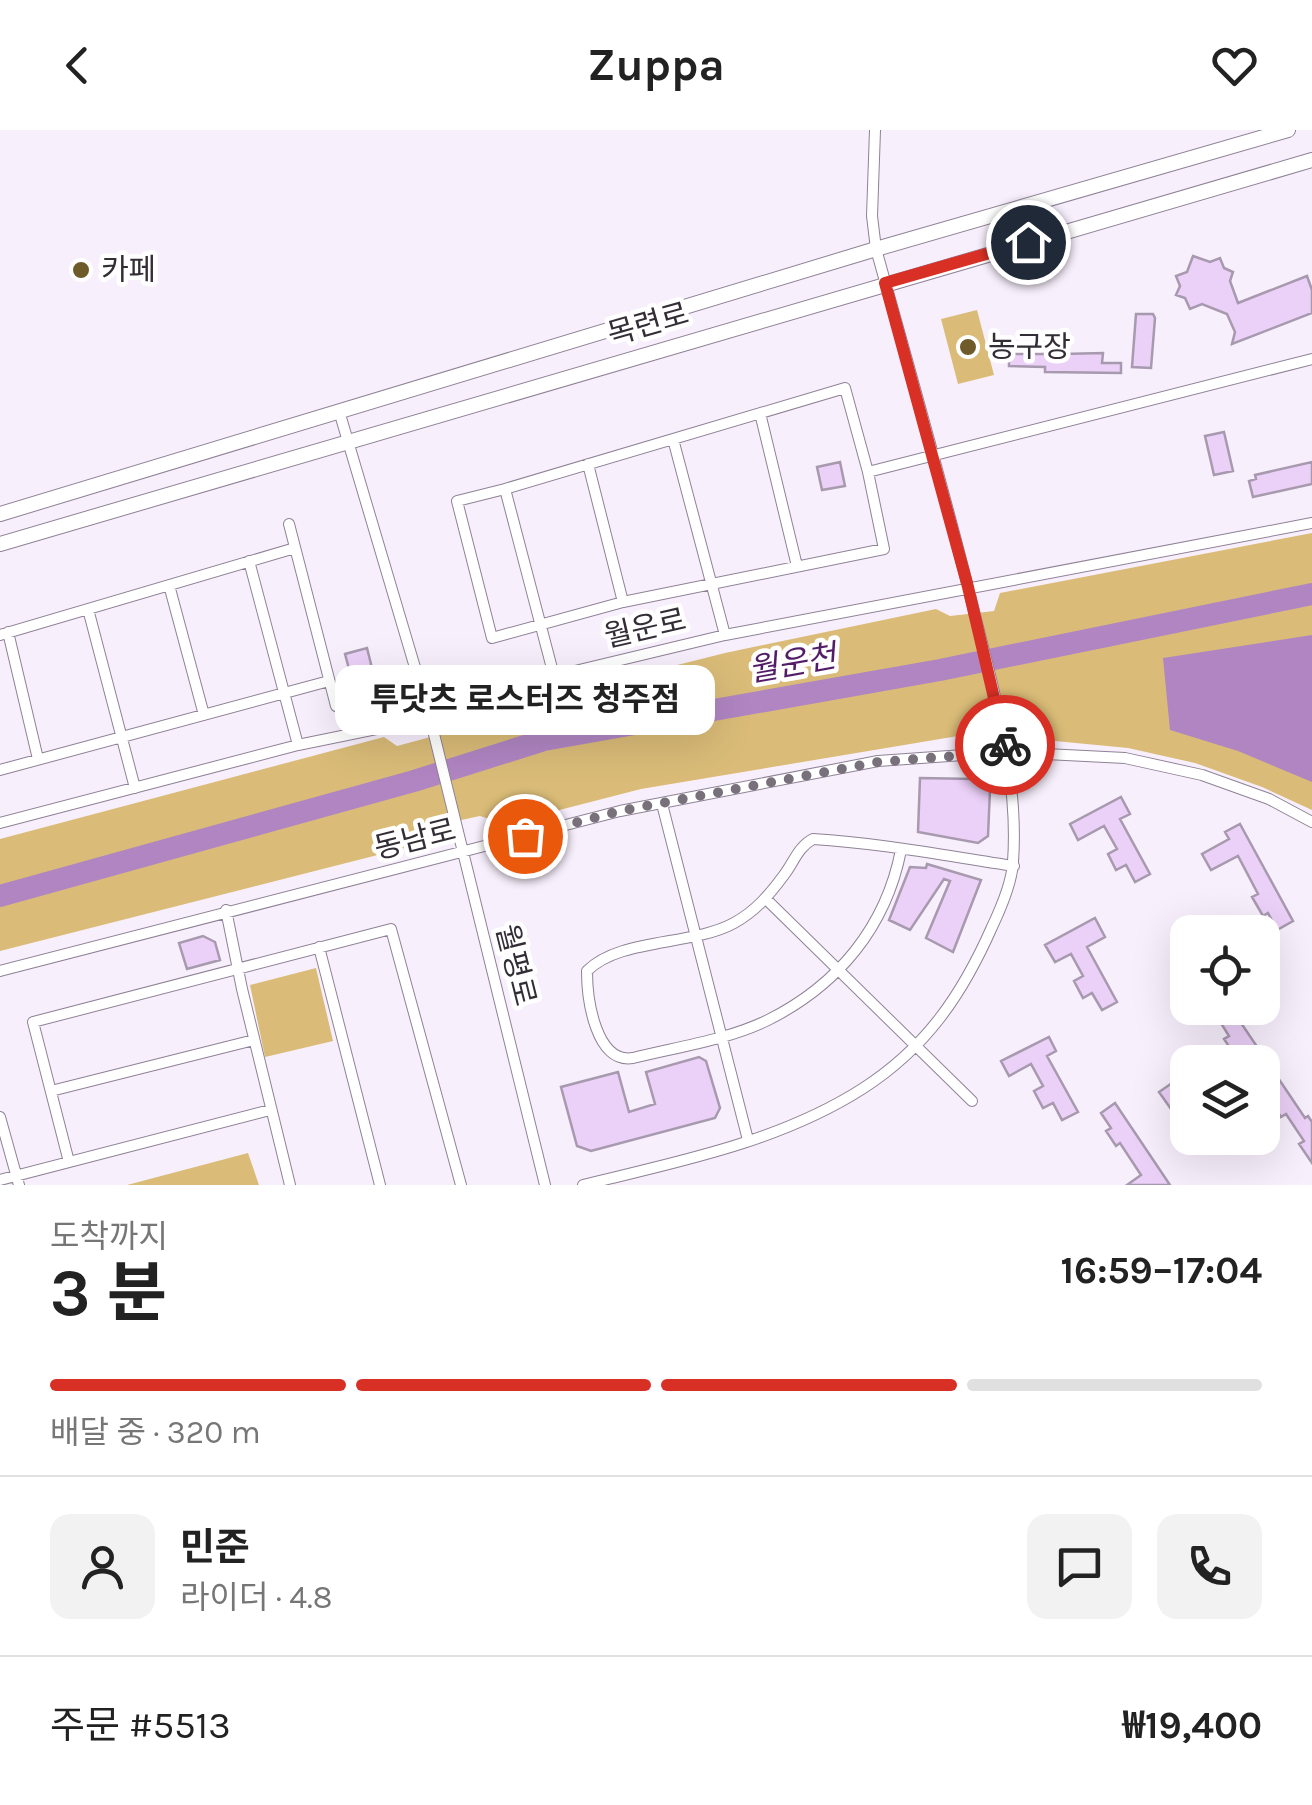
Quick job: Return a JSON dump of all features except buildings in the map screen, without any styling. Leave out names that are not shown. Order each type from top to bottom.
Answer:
[{"type":"street","points":[[583,1185],[748,1140],[824,1111],[864,1088],[914,1047],[958,997],[998,912],[1014,866],[1006,752],[998,710],[876,249],[872,216],[875,130]]},
{"type":"street","name":"목련로","points":[[0,514],[876,249],[1288,130]]},
{"type":"street","name":"목련로","points":[[0,544],[1312,160]]},
{"type":"street","points":[[868,472],[1312,359]]},
{"type":"street","points":[[845,388],[884,549],[624,602],[492,638],[456,501],[760,413],[845,388]]},
{"type":"street","name":"월평로","points":[[339,410],[430,718],[545,1185]]},
{"type":"street","points":[[760,413],[798,566]]},
{"type":"street","points":[[674,439],[726,635]]},
{"type":"street","points":[[588,464],[624,602]]},
{"type":"street","points":[[505,489],[554,676]]},
{"type":"street","name":"월운로","points":[[0,823],[298,745],[430,718],[554,676],[726,635],[1312,523]]},
{"type":"street","points":[[288,524],[336,706]]},
{"type":"street","points":[[38,759],[4,634],[294,548]]},
{"type":"street","points":[[249,561],[298,745]]},
{"type":"street","points":[[168,585],[204,714]]},
{"type":"street","points":[[88,609],[135,788]]},
{"type":"street","points":[[0,770],[329,681]]},
{"type":"street","name":"동남로","points":[[0,971],[620,811],[878,762],[1006,752],[1125,758],[1202,775],[1269,799],[1312,822]]},
{"type":"street","points":[[662,804],[748,1140]]},
{"type":"street","points":[[901,850],[895,880],[880,915],[862,944],[812,995],[765,1021],[720,1036],[622,1060],[610,1054],[602,1042],[587,989],[588,972],[597,962],[733,924],[766,898],[800,850],[813,839],[901,850],[1014,866]]},
{"type":"street","points":[[766,898],[972,1100]]},
{"type":"street","points":[[226,910],[290,1185]]},
{"type":"street","points":[[68,1162],[33,1022],[391,929],[462,1185]]},
{"type":"street","points":[[319,947],[380,1185]]},
{"type":"street","points":[[52,1091],[254,1040]]},
{"type":"street","points":[[0,1180],[18,1180],[68,1162],[270,1110]]},
{"type":"street","points":[[0,1117],[18,1180]]},
{"type":"street","points":[[636,1172],[639,1185]]},
{"type":"shaded area","name":"농구장","points":[[977,310],[994,375],[958,384],[941,319]]},
{"type":"shaded area","points":[[1312,533],[1312,810],[1195,763],[1128,748],[1034,739],[1014,725],[975,718],[964,735],[641,789],[505,824],[480,816],[420,829],[409,847],[0,951],[0,839],[384,737],[397,746],[464,728],[470,717],[725,653],[936,609],[950,616],[994,611],[1000,593]]},
{"type":"shaded area","points":[[1312,635],[1312,782],[1238,751],[1170,730],[1163,658]]},
{"type":"shaded area","points":[[316,968],[333,1041],[265,1057],[250,985]]},
{"type":"shaded area","points":[[248,1153],[259,1185],[127,1185]]},
{"type":"waterway","name":"월운천","points":[[0,896],[414,781],[544,740],[940,670],[1312,594]]},
{"type":"way so far","points":[[525,836],[620,811],[878,762],[1006,752],[1005,745]]},
{"type":"place","name":"카페","points":[[81,270]]},
{"type":"place","name":"농구장","points":[[968,347]]},
{"type":"place","name":"투닷츠 로스터즈 청주점","points":[[525,836]]},
{"type":"route","points":[[1005,745],[968,587],[885,283],[1028,242]]}]
